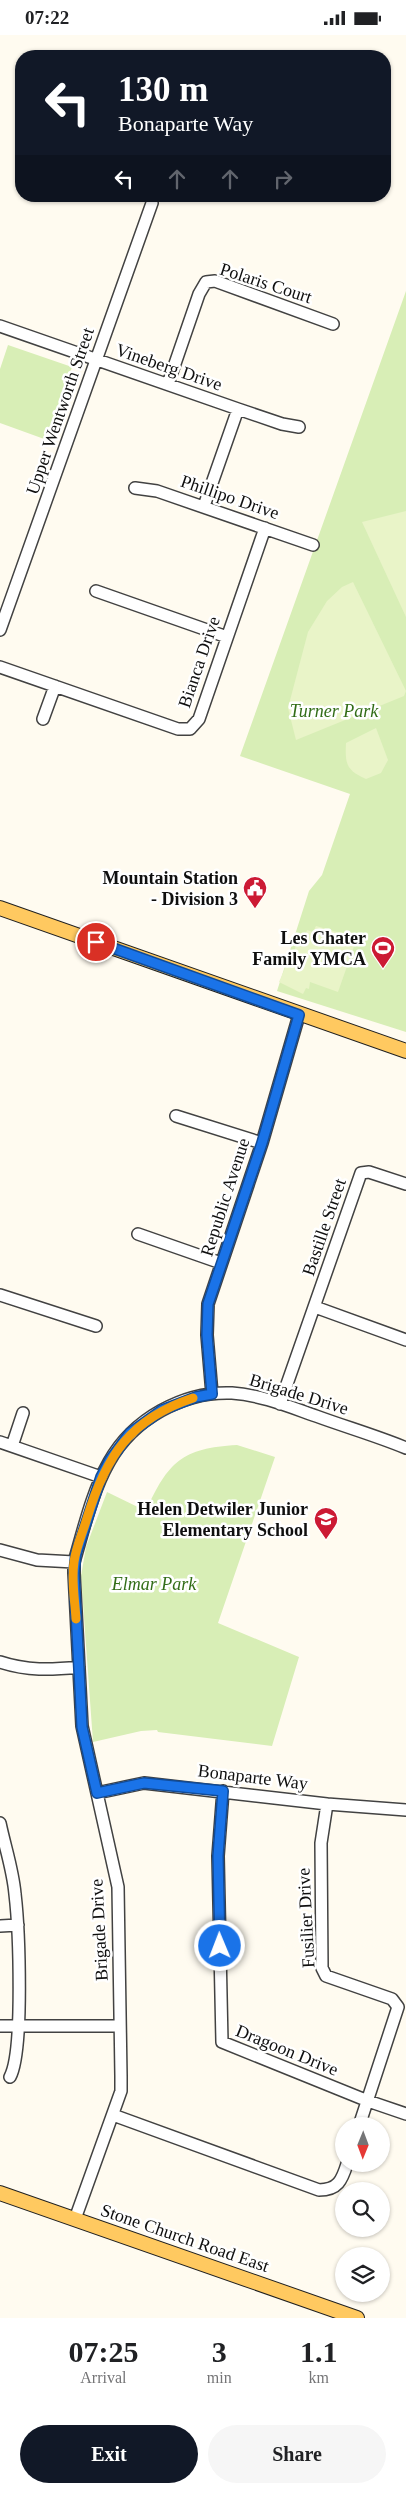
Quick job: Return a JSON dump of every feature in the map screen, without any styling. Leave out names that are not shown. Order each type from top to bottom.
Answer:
[{"type":"main road","points":[[0,908],[299,1015],[406,1051]]},
{"type":"main road","name":"Stone Church Road East","points":[[0,2193],[358,2318]]},
{"type":"street","name":"Upper Wentworth Street","points":[[0,630],[152,203]]},
{"type":"street","name":"Polaris Court","points":[[168,384],[199,294],[206,282],[215,281],[333,323]]},
{"type":"street","name":"Vineberg Drive","points":[[0,326],[282,424],[299,427]]},
{"type":"street","points":[[204,506],[238,409]]},
{"type":"street","name":"Phillipo Drive","points":[[135,488],[157,491],[204,506],[313,545]]},
{"type":"street","name":"Bianca Drive","points":[[0,667],[178,729],[187,730],[194,727],[265,528]]},
{"type":"street","points":[[96,591],[226,637]]},
{"type":"street","points":[[44,719],[55,686]]},
{"type":"street","name":"Republic Avenue","points":[[212,1394],[207,1319],[212,1291],[262,1143],[299,1015]]},
{"type":"street","points":[[176,1116],[262,1143]]},
{"type":"street","name":"Bastille Street","points":[[280,1404],[361,1173],[369,1172],[406,1184]]},
{"type":"street","points":[[138,1234],[221,1263]]},
{"type":"street","points":[[0,1295],[96,1326]]},
{"type":"street","points":[[315,1307],[406,1340]]},
{"type":"street","name":"Brigade Drive","points":[[75,2219],[120,2091],[118,1887],[82,1727],[74,1562],[101,1477],[120,1446],[144,1421],[179,1402],[212,1394],[241,1394],[280,1404],[406,1448]]},
{"type":"street","points":[[12,1446],[23,1413]]},
{"type":"street","points":[[0,1443],[101,1477]]},
{"type":"street","points":[[0,1551],[37,1561],[74,1562]]},
{"type":"street","points":[[0,1662],[20,1669],[43,1671],[79,1667]]},
{"type":"street","name":"Bonaparte Way","points":[[97,1793],[144,1783],[327,1804],[406,1810]]},
{"type":"street","name":"Dragoon Drive","points":[[223,1791],[218,1856],[222,2042],[368,2101],[406,2114]]},
{"type":"street","name":"Fusilier Drive","points":[[327,1804],[321,1843],[322,1968],[326,1976],[392,1999],[398,2007],[362,2117]]},
{"type":"street","points":[[0,1823],[12,1874],[18,1925],[18,2025],[15,2069],[10,2077]]},
{"type":"street","points":[[0,1926],[18,1925]]},
{"type":"street","points":[[0,2026],[118,2026]]},
{"type":"street","points":[[112,2115],[320,2190],[330,2190],[338,2185],[343,2173]]},
{"type":"green space","name":"Turner Park","points":[[406,291],[406,1032],[277,991],[309,891],[322,875],[350,794],[240,756]]},
{"type":"green space","points":[[8,345],[72,367],[47,440],[0,423],[0,369]]},
{"type":"green space","points":[[406,511],[406,617],[362,522]]},
{"type":"green space","points":[[353,582],[406,691],[404,696],[296,740],[288,708],[308,632],[327,601],[342,587]]},
{"type":"green space","points":[[376,728],[388,760],[381,773],[366,779],[354,773],[348,765],[346,743]]},
{"type":"green space","points":[[316,926],[344,934],[346,930],[358,935],[338,992],[310,982],[309,989],[306,988],[303,994],[279,982],[289,959],[292,959],[297,941],[303,942],[307,930],[313,932]]},
{"type":"green space","name":"Elmar Park","points":[[237,1445],[275,1457],[218,1623],[299,1657],[272,1746],[158,1732],[157,1730],[141,1731],[93,1742],[81,1576],[86,1547],[107,1492],[146,1511],[162,1480],[179,1461],[190,1454],[203,1450]]},
{"type":"slow traffic","points":[[76,1619],[74,1562],[101,1477],[110,1460],[130,1433],[144,1421],[162,1410],[193,1398]]},
{"type":"place","name":"Mountain Station - Division 3","points":[[255,909]]},
{"type":"place","name":"Les Chater Family YMCA","points":[[383,969]]},
{"type":"place","name":"Helen Detwiler Junior Elementary School","points":[[326,1540]]},
{"type":"route","points":[[96,942],[299,1015],[262,1143],[208,1304],[207,1335],[212,1394],[179,1402],[162,1410],[144,1421],[130,1433],[110,1460],[101,1477],[74,1562],[82,1727],[97,1793],[144,1783],[223,1791],[222,1826],[218,1856],[220,1946]]}]
